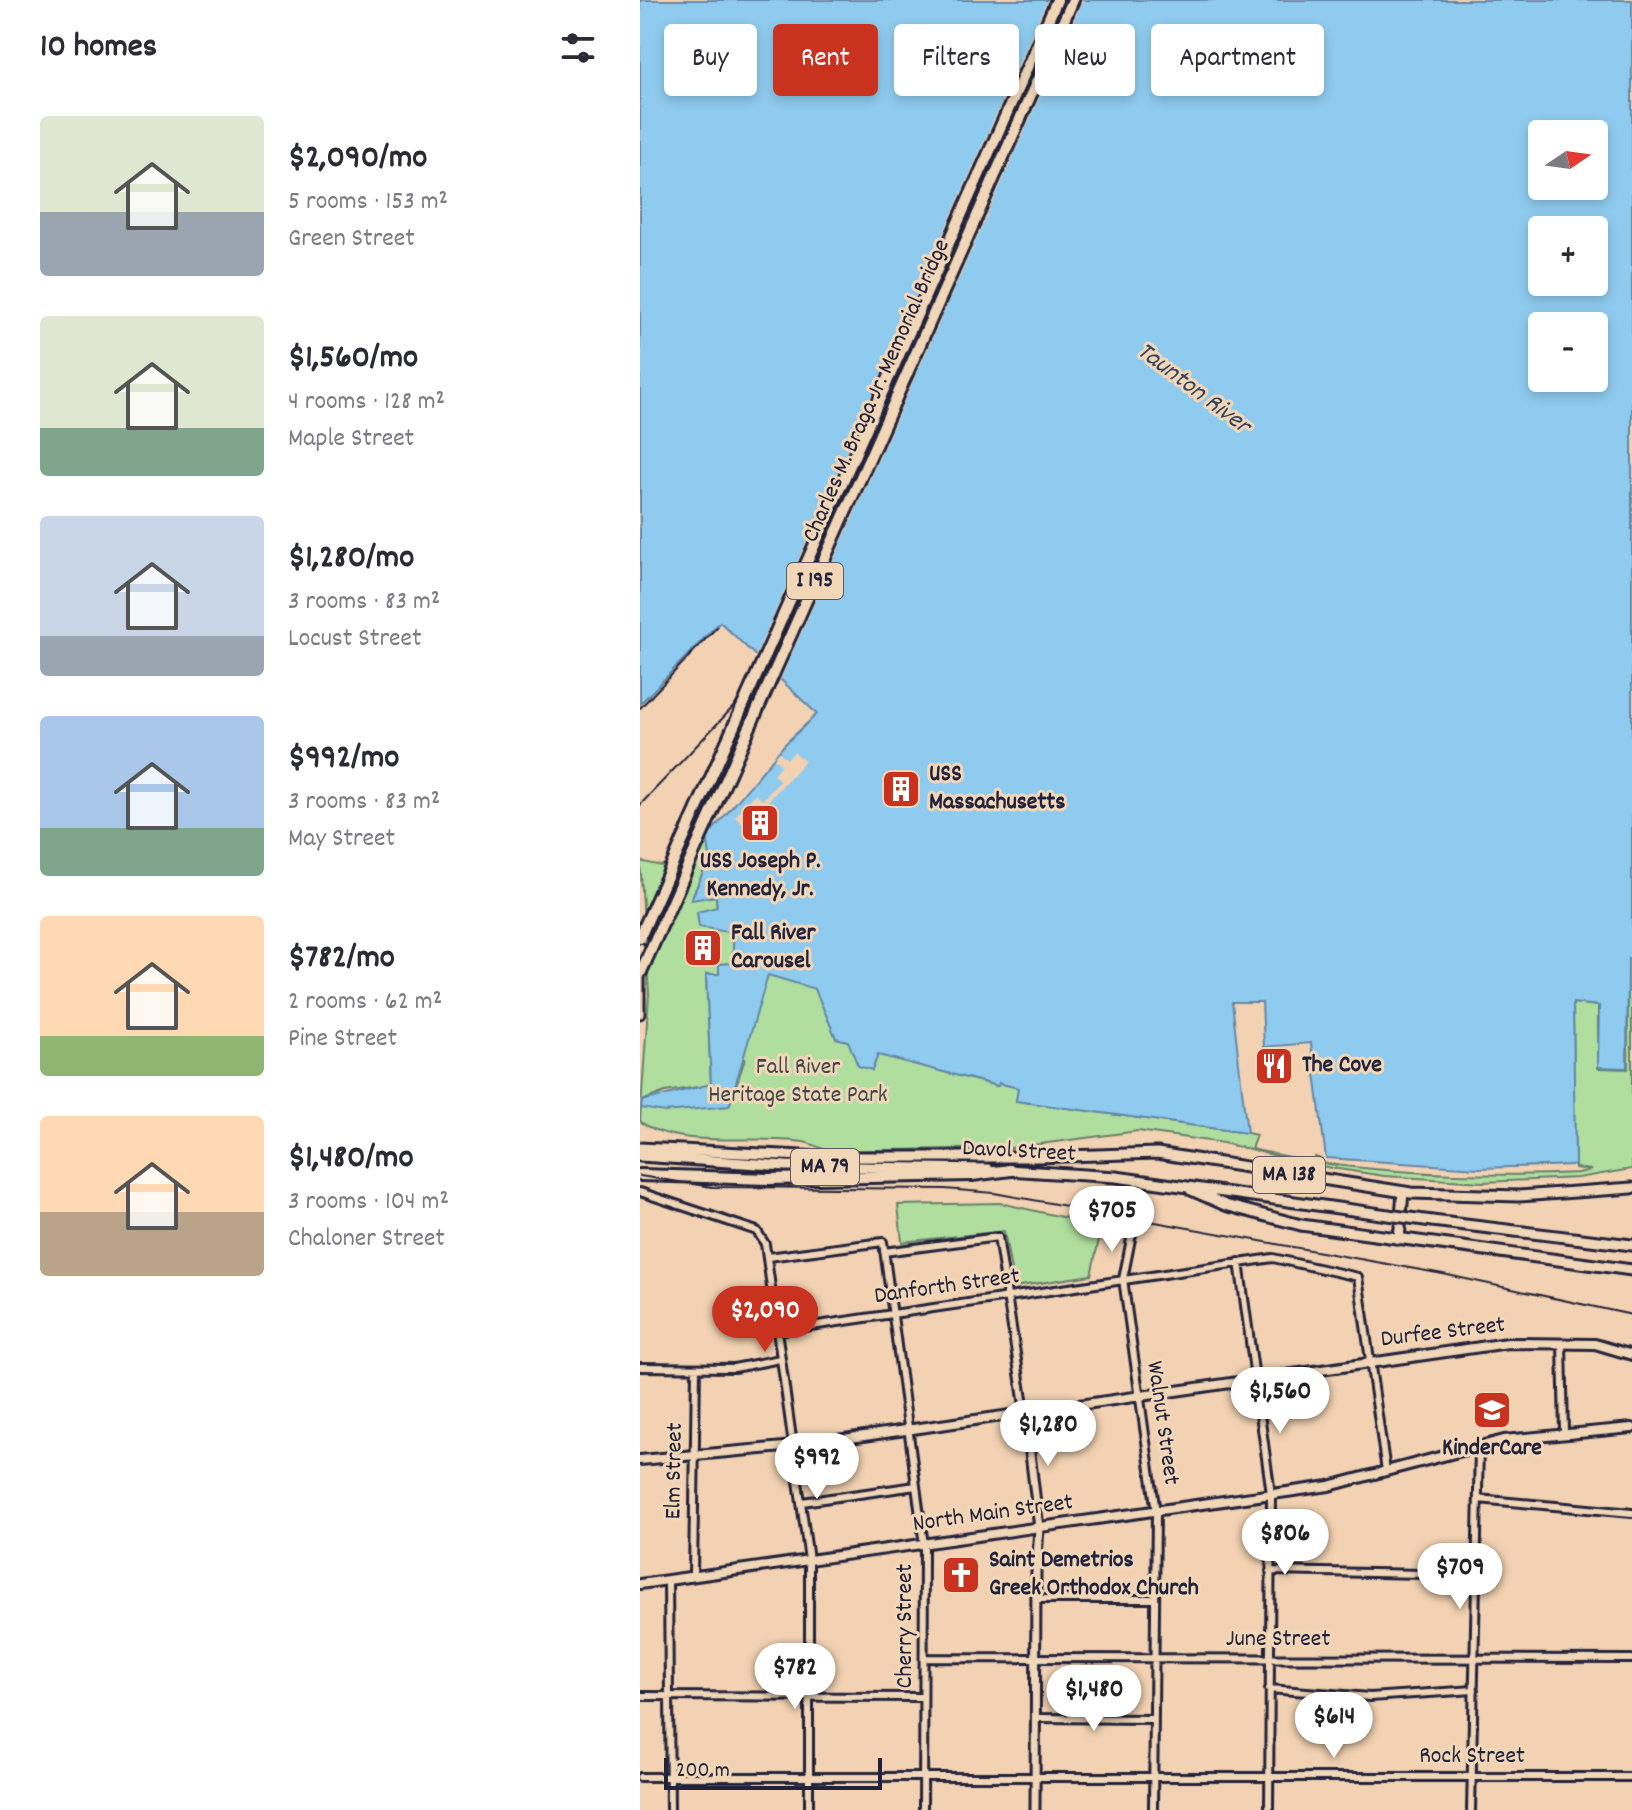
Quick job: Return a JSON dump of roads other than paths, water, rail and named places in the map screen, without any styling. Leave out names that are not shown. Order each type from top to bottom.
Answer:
[{"type":"highway","name":"Charles M. Braga Jr. Memorial Bridge","points":[[640,937],[1057,0]]},
{"type":"highway","name":"Charles M. Braga Jr. Memorial Bridge","points":[[640,974],[1073,0]]},
{"type":"highway","name":"Davol Street","points":[[640,1148],[757,1155],[947,1158],[1171,1154],[1403,1192],[1519,1196],[1632,1188]]},
{"type":"highway","name":"Davol Street","points":[[640,1156],[786,1166],[1011,1170],[1181,1186],[1632,1245]]},
{"type":"highway","points":[[640,1175],[795,1178],[972,1175],[1011,1170]]},
{"type":"highway","points":[[1181,1186],[1225,1205],[1280,1220],[1632,1270]]},
{"type":"highway","points":[[1399,1239],[1403,1192]]},
{"type":"main road","name":"Durfee Street","points":[[640,1460],[794,1446],[1508,1343],[1595,1344],[1632,1355]]},
{"type":"main road","name":"North Main Street","points":[[640,1584],[1329,1486],[1479,1446],[1564,1432],[1632,1428]]},
{"type":"street","points":[[640,947],[640,1014]]},
{"type":"street","points":[[640,1192],[757,1231],[768,1257],[809,1560],[809,1810]]},
{"type":"street","name":"Walnut Street","points":[[1132,1234],[1123,1279],[1156,1512],[1153,1810]]},
{"type":"street","points":[[768,1257],[883,1242],[884,1252],[998,1238],[1039,1528],[1035,1810]]},
{"type":"street","name":"Cherry Street","points":[[884,1252],[924,1545],[923,1810]]},
{"type":"street","name":"Danforth Street","points":[[777,1331],[1273,1258],[1358,1277],[1370,1362]]},
{"type":"street","points":[[1239,1262],[1271,1494],[1269,1810]]},
{"type":"street","points":[[1562,1344],[1564,1432]]},
{"type":"street","points":[[640,1367],[734,1368],[780,1359]]},
{"type":"street","points":[[1370,1362],[1386,1471]]},
{"type":"street","name":"Elm Street","points":[[693,1575],[696,1368]]},
{"type":"street","points":[[1471,1810],[1479,1446]]},
{"type":"street","points":[[802,1502],[916,1486]]},
{"type":"street","points":[[1478,1499],[1632,1513]]},
{"type":"street","points":[[1270,1571],[1476,1575]]},
{"type":"street","points":[[668,1581],[670,1810]]},
{"type":"street","points":[[1036,1599],[1153,1599]]},
{"type":"street","name":"June Street","points":[[924,1658],[1632,1659]]},
{"type":"street","points":[[1269,1689],[1370,1697],[1474,1690]]},
{"type":"street","points":[[640,1696],[923,1697]]},
{"type":"street","points":[[1035,1718],[1154,1719]]},
{"type":"street","name":"Rock Street","points":[[640,1777],[1632,1777]]},
{"type":"water","name":"Taunton River","points":[[640,0],[1632,0],[1632,959],[1628,959],[1627,1068],[1598,1067],[1599,1006],[1573,1003],[1575,1165],[1479,1168],[1326,1158],[1311,1043],[1264,1047],[1262,1002],[1232,1002],[1247,1133],[1016,1101],[1018,1088],[999,1083],[998,1086],[878,1055],[872,1070],[858,1066],[848,1041],[836,1038],[815,989],[768,975],[729,1106],[665,1112],[641,1108],[642,1101],[711,1084],[706,974],[719,974],[719,964],[732,963],[734,933],[699,927],[697,912],[717,907],[716,896],[691,900],[710,856],[707,837],[785,744],[817,714],[720,622],[640,704]]},
{"type":"railway","points":[[640,708],[717,627]]},
{"type":"railway","points":[[640,805],[756,683]]},
{"type":"railway","points":[[640,1176],[712,1187],[945,1189],[994,1193],[1443,1274],[1632,1315]]},
{"type":"place","name":"USS Massachusetts","points":[[901,789]]},
{"type":"place","name":"USS Joseph P. Kennedy, Jr.","points":[[760,823]]},
{"type":"place","name":"Fall River Carousel","points":[[703,948]]},
{"type":"place","name":"The Cove","points":[[1274,1066]]},
{"type":"place","name":"KinderCare","points":[[1492,1410]]},
{"type":"place","name":"Saint Demetrios Greek Orthodox Church","points":[[961,1575]]},
{"type":"park label","name":"Fall River Heritage State Park","points":[[798,1082]]}]
